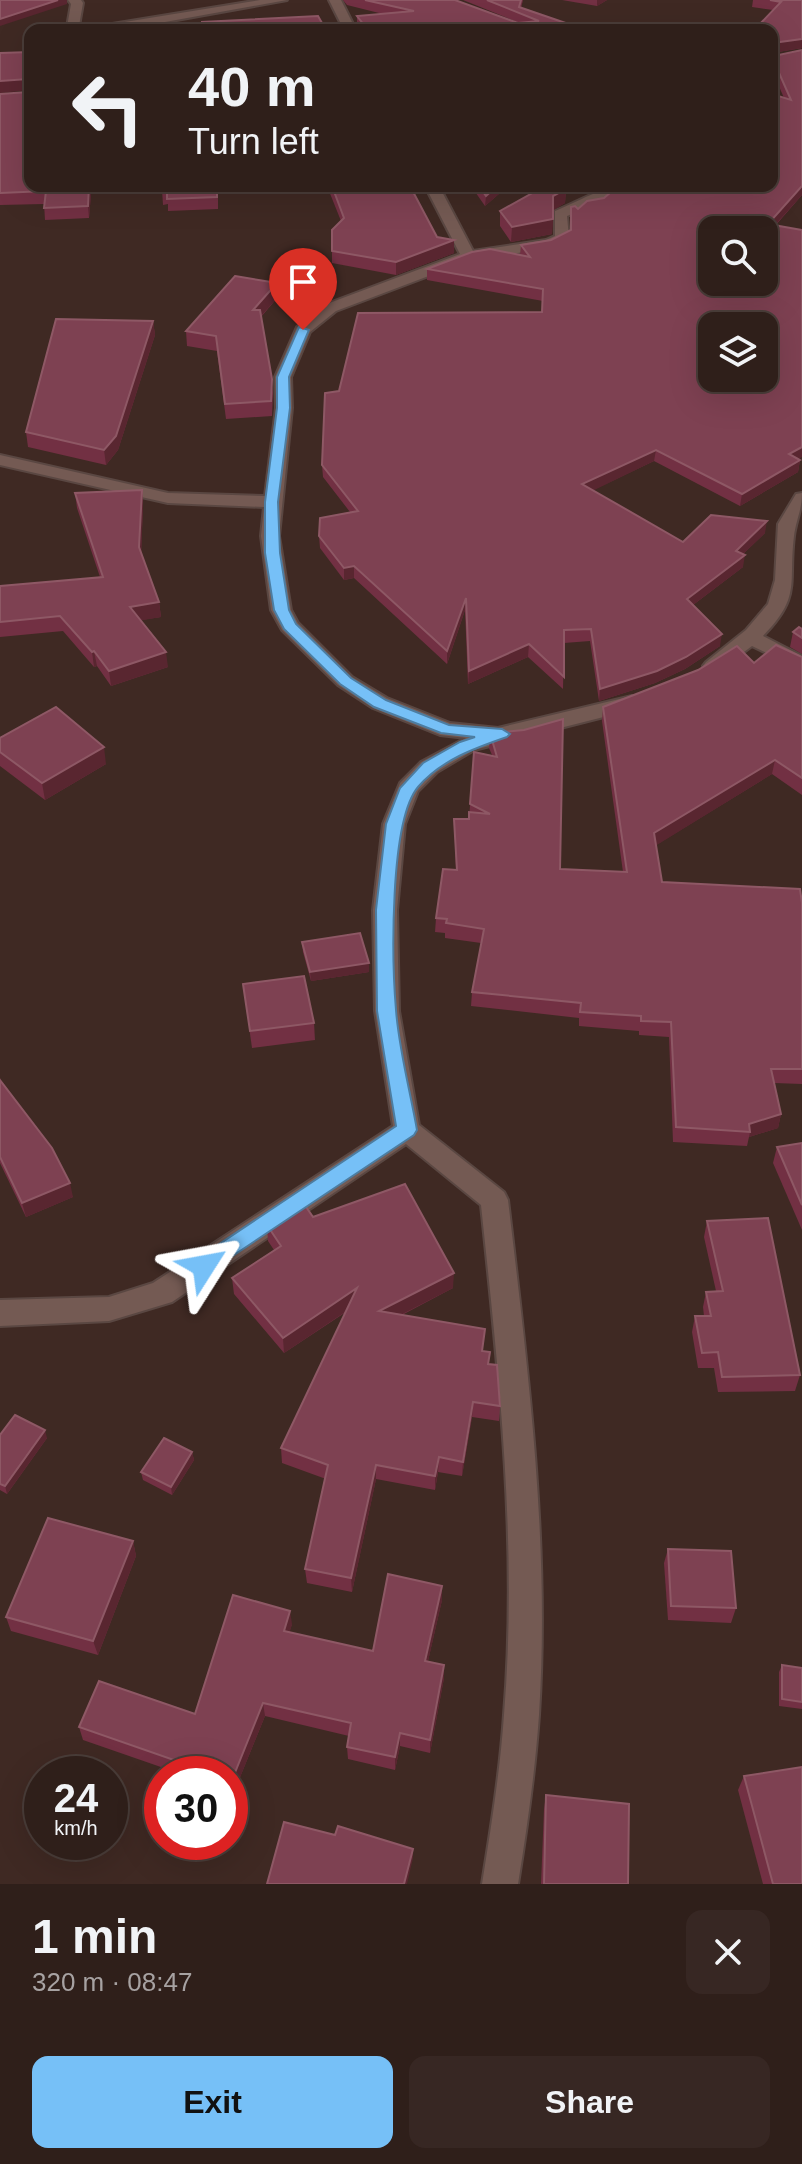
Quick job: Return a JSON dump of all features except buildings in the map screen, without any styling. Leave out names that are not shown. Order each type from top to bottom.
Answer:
[{"type":"street","points":[[74,0],[77,16],[74,24]]},
{"type":"street","points":[[136,24],[281,0]]},
{"type":"street","points":[[335,0],[347,24]]},
{"type":"street","points":[[435,192],[468,256]]},
{"type":"street","points":[[502,734],[447,730],[408,717],[345,681],[301,642],[281,610],[270,536],[271,502],[284,408],[283,377],[303,330],[330,308],[468,256],[550,244],[562,238],[560,214],[610,192]]},
{"type":"street","points":[[0,460],[168,498],[271,502]]},
{"type":"street","points":[[694,677],[715,665],[750,637],[781,598],[783,535],[792,511],[802,498]]},
{"type":"street","points":[[750,637],[802,664]]},
{"type":"street","points":[[500,1884],[514,1811],[524,1685],[518,1454],[510,1345],[494,1200],[407,1130],[387,1011],[385,910],[394,824],[408,788],[429,767],[466,745],[575,719],[656,693]]},
{"type":"street","points":[[0,1313],[109,1309],[162,1293],[407,1130]]},
{"type":"route","points":[[204,1266],[407,1130],[387,1011],[385,910],[394,824],[408,788],[429,767],[466,745],[502,734],[447,730],[408,717],[380,703],[345,681],[301,642],[281,610],[270,536],[271,502],[284,408],[283,377],[303,330]]}]
